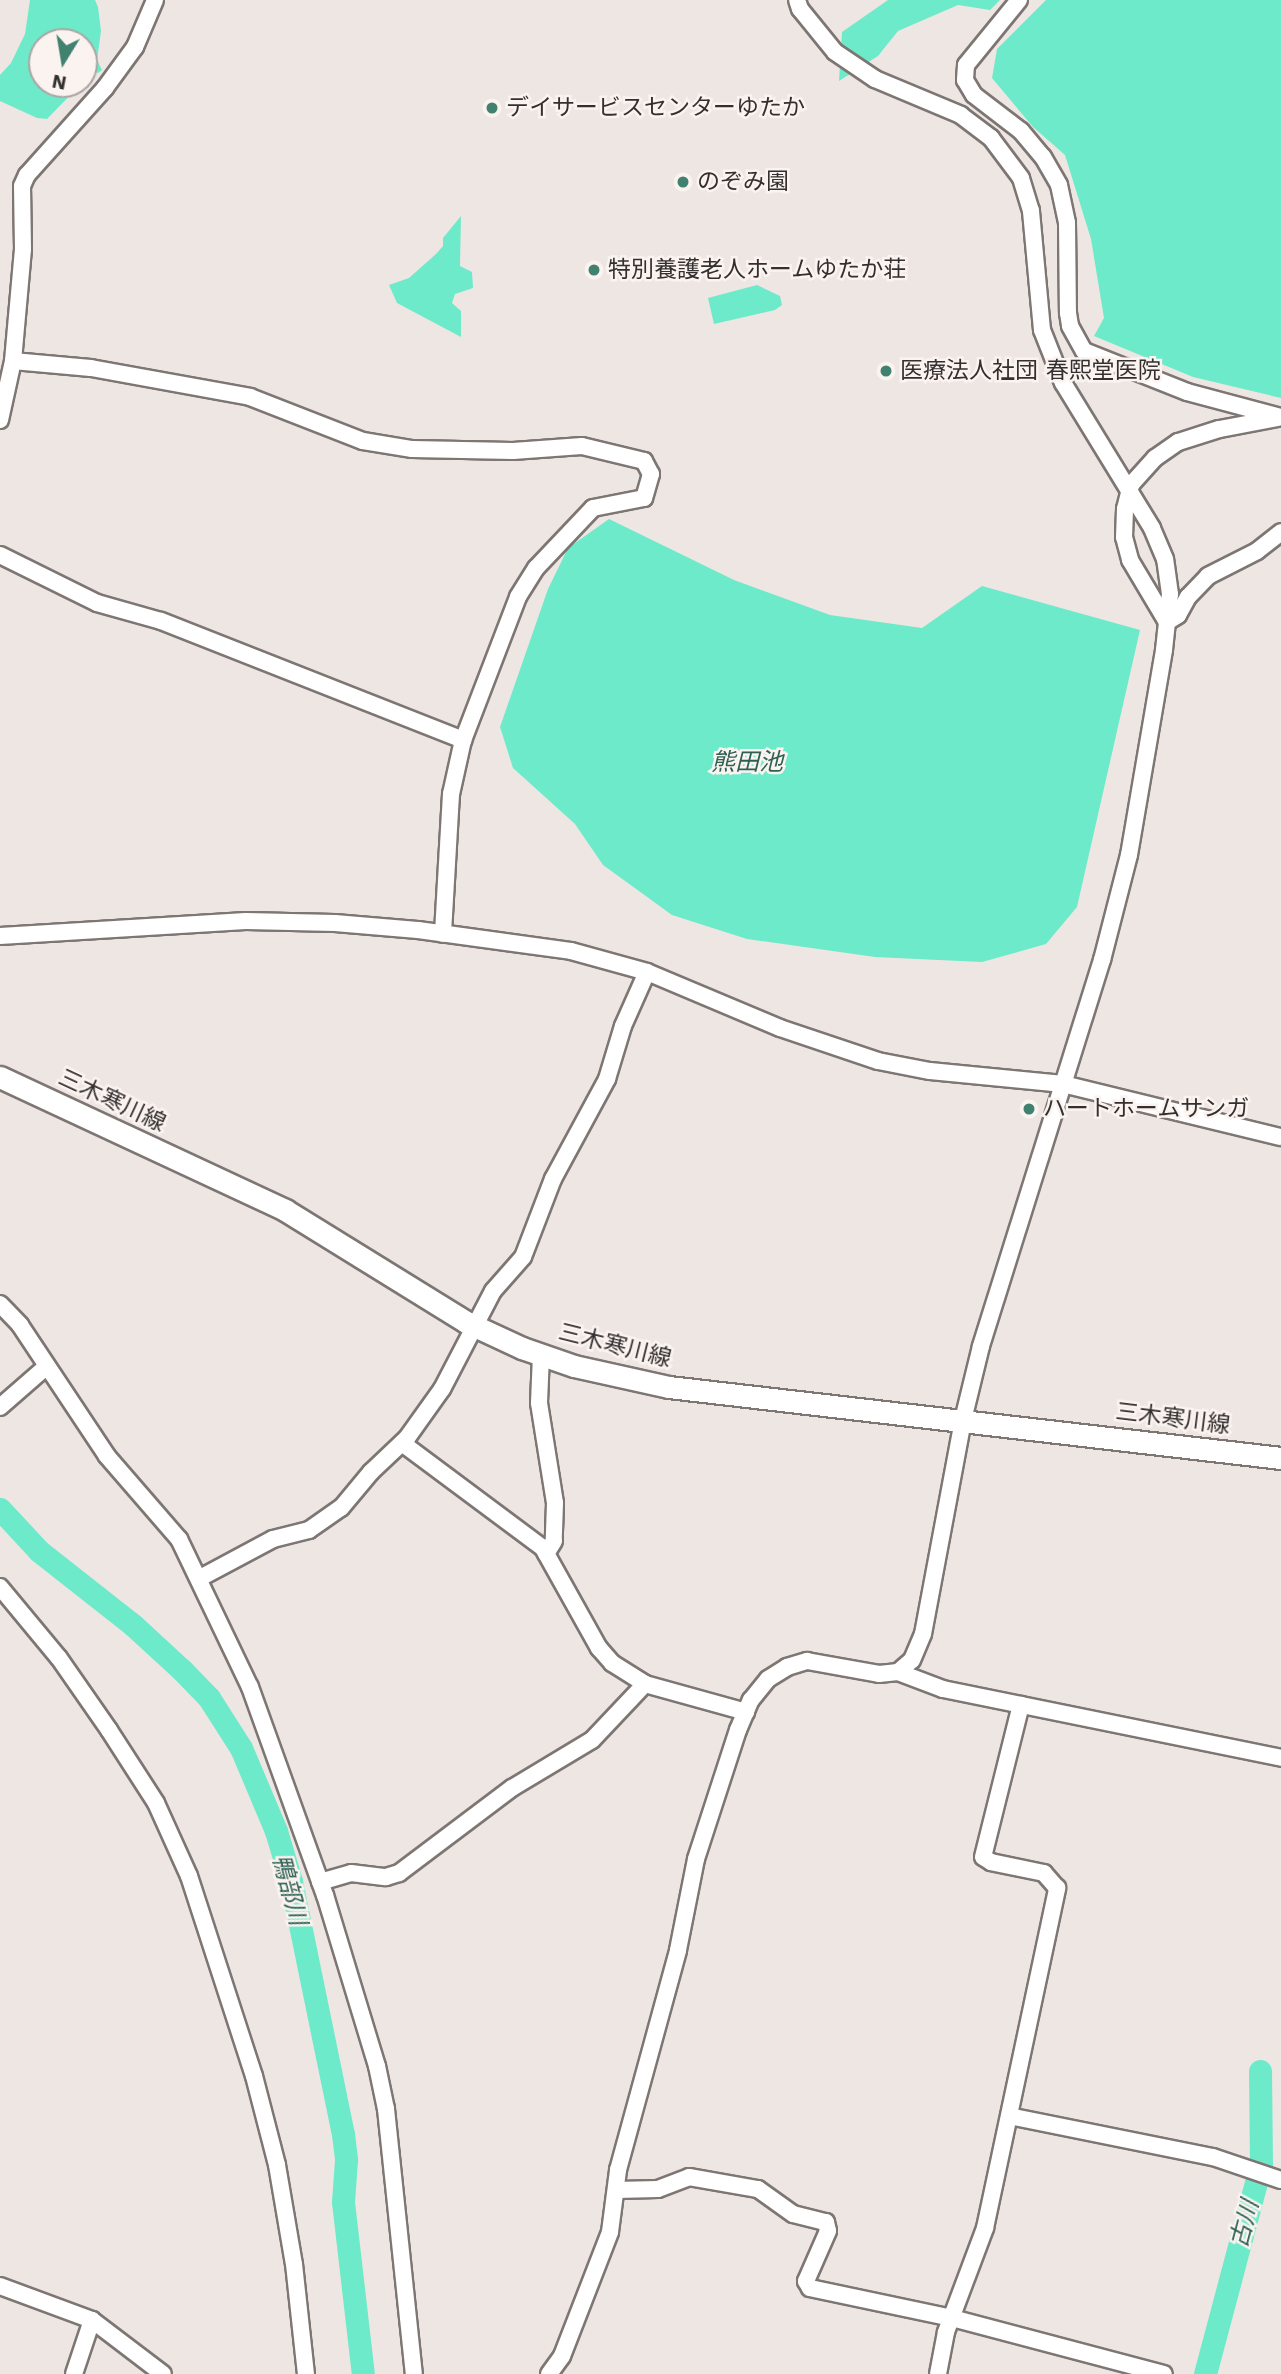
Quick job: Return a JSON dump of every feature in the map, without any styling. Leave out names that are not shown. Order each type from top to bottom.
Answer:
[{"type":"main road","name":"三木寒川線","points":[[0,1077],[285,1210],[476,1327],[541,1355],[620,1378],[669,1387],[1281,1458]]},
{"type":"street","points":[[0,419],[13,361],[23,249],[22,186],[27,176],[105,88],[135,47],[155,0]]},
{"type":"street","points":[[797,0],[800,9],[835,52],[875,79],[961,115],[991,138],[1021,178],[1031,211],[1042,330],[1063,383],[1152,528],[1165,559],[1170,594],[1129,855],[1102,960],[1003,1271],[963,1420],[923,1634],[912,1660],[898,1672]]},
{"type":"street","points":[[1019,0],[966,65],[965,80],[974,95],[1021,131],[1043,157],[1059,185],[1067,223],[1068,313],[1070,326],[1084,351],[1186,392],[1281,418]]},
{"type":"street","points":[[13,361],[91,368],[250,397],[363,440],[412,449],[513,450],[582,446],[644,461],[651,474],[644,498],[593,508],[536,568],[518,597],[463,740],[451,794],[443,934]]},
{"type":"street","points":[[1167,622],[1130,560],[1125,537],[1129,491],[1141,471],[1178,442],[1219,429],[1281,418]]},
{"type":"street","points":[[1167,622],[1178,615],[1208,576],[1257,551],[1281,532]]},
{"type":"street","points":[[0,555],[97,603],[161,621],[463,740]]},
{"type":"street","points":[[0,936],[246,921],[335,923],[570,951],[647,972],[780,1028],[878,1061],[930,1071],[1063,1084],[1281,1137]]},
{"type":"street","points":[[200,1578],[272,1539],[309,1530],[341,1508],[371,1472],[402,1443],[442,1389],[493,1291],[523,1257],[553,1179],[607,1079],[623,1026],[647,972]]},
{"type":"street","points":[[0,1304],[20,1325],[107,1456],[179,1539],[250,1687],[320,1882],[377,2066],[386,2109],[414,2374]]},
{"type":"street","points":[[541,1355],[539,1404],[555,1503],[554,1541],[546,1553]]},
{"type":"street","points":[[0,1407],[47,1366]]},
{"type":"street","points":[[402,1443],[528,1535],[546,1553],[568,1597],[599,1648],[612,1663],[645,1684],[746,1712]]},
{"type":"street","points":[[0,1587],[59,1658],[109,1730],[156,1803],[189,1876],[251,2064],[277,2165],[294,2264],[306,2374]]},
{"type":"street","points":[[549,2374],[562,2356],[610,2232],[618,2170],[678,1950],[696,1859],[746,1712],[768,1679],[787,1667],[807,1661],[879,1674],[898,1672],[943,1689],[1281,1758]]},
{"type":"street","points":[[320,1882],[351,1873],[386,1877],[399,1873],[512,1788],[592,1740],[645,1684]]},
{"type":"street","points":[[938,2374],[952,2318],[985,2228],[1057,1888],[1044,1873],[991,1862],[983,1857],[1021,1705]]},
{"type":"street","points":[[1009,2116],[1213,2157],[1281,2180]]},
{"type":"street","points":[[616,2190],[658,2189],[689,2177],[758,2189],[793,2214],[826,2222],[828,2231],[806,2281],[810,2287],[952,2318],[1164,2374]]},
{"type":"street","points":[[0,2286],[92,2320],[163,2374]]},
{"type":"street","points":[[74,2374],[92,2320]]},
{"type":"water","points":[[30,0],[95,0],[98,7],[101,31],[98,53],[98,28],[28,28],[28,98],[67,98],[47,119],[37,118],[0,101],[0,75],[11,63],[25,34]]},
{"type":"water","points":[[888,0],[1000,0],[990,10],[958,5],[898,31],[878,56],[839,81],[842,32]]},
{"type":"water","points":[[1046,0],[1281,0],[1281,398],[1193,377],[1094,336],[1104,318],[1091,239],[1065,155],[1033,127],[992,78],[997,49]]},
{"type":"water","points":[[461,216],[460,266],[472,272],[473,288],[455,294],[452,303],[461,311],[461,337],[397,303],[389,285],[409,278],[436,254],[443,246],[443,238]]},
{"type":"water","points":[[757,285],[780,296],[782,305],[775,310],[714,324],[708,298]]},
{"type":"water","name":"熊田池","points":[[609,519],[734,580],[830,615],[922,628],[982,586],[1140,630],[1077,907],[1046,944],[982,962],[875,957],[747,939],[672,915],[603,865],[575,824],[513,768],[500,727],[548,589],[568,548]]},
{"type":"waterway","name":"鴨部川","points":[[0,1509],[39,1551],[133,1625],[209,1698],[241,1748],[276,1831],[291,1881],[343,2134],[346,2160],[343,2202],[363,2374]]},
{"type":"waterway","name":"古川","points":[[1205,2374],[1261,2164],[1260,2071]]},
{"type":"place","name":"デイサービスセンターゆたか","points":[[492,108]]},
{"type":"place","name":"のぞみ園","points":[[683,182]]},
{"type":"place","name":"特別養護老人ホームゆたか荘","points":[[594,270]]},
{"type":"place","name":"医療法人社団 春熙堂医院","points":[[886,371]]},
{"type":"place","name":"ハートホームサンガ","points":[[1029,1109]]}]
